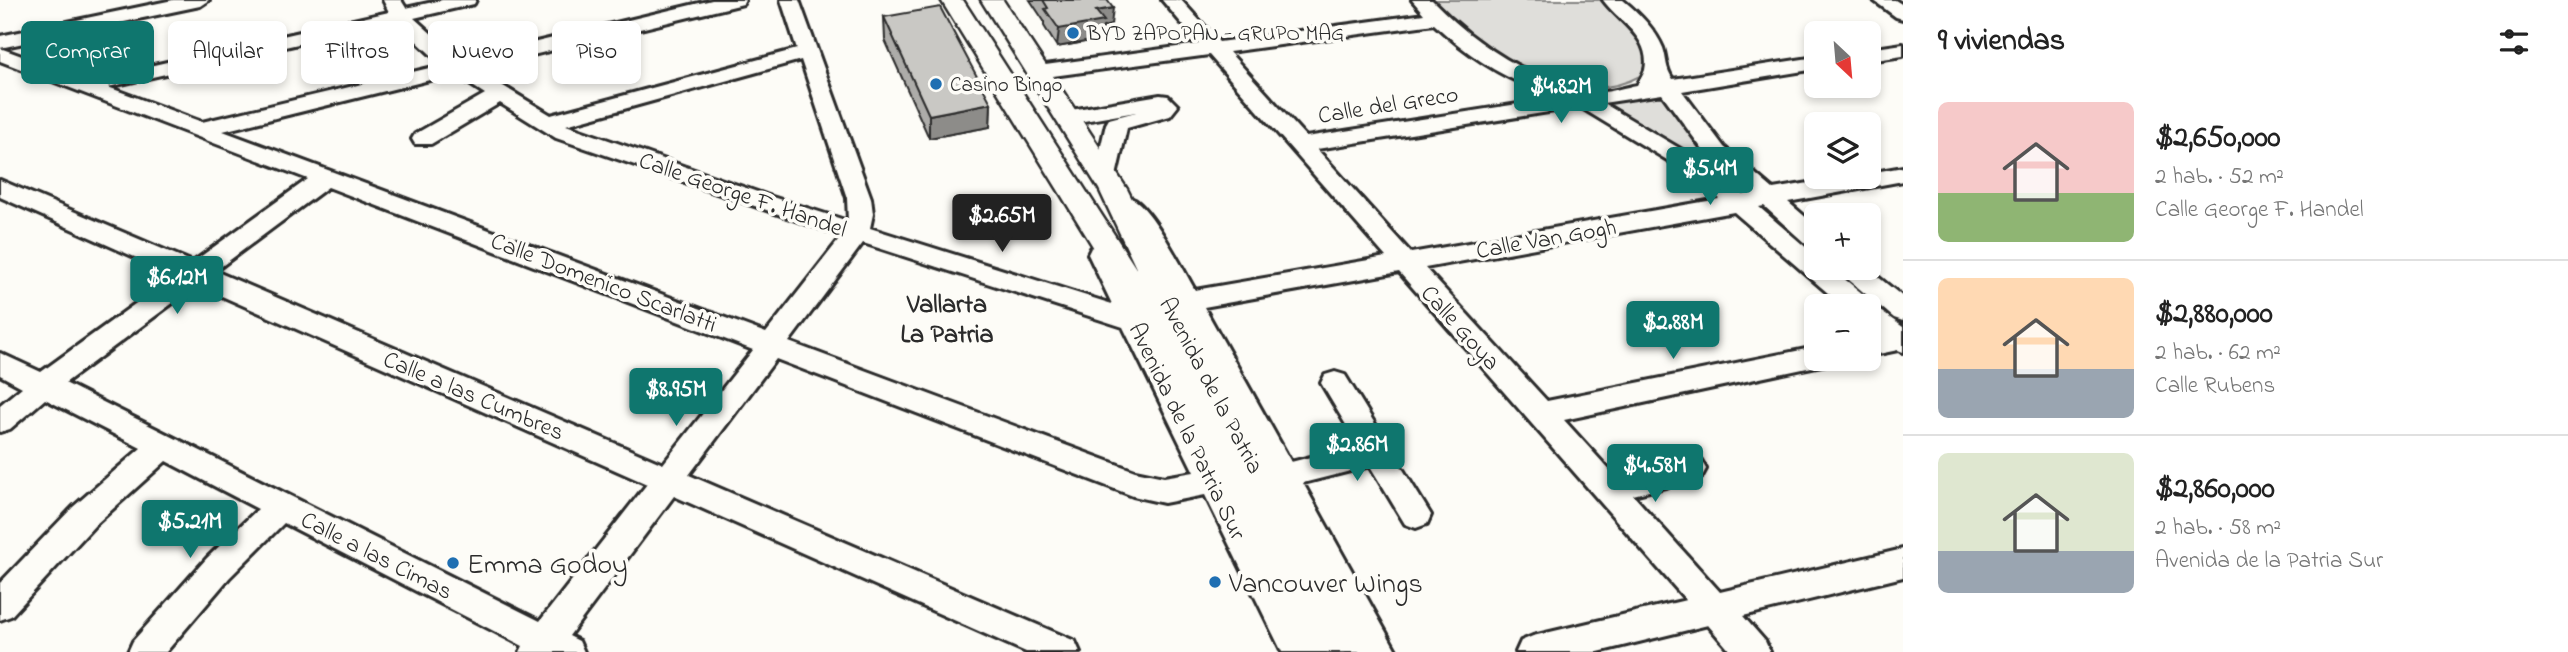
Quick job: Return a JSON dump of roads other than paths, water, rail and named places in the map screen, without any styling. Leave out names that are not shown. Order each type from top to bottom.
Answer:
[{"type":"main road","name":"Avenida de la Patria","points":[[952,0],[1000,79],[1084,206],[1159,333],[1326,652]]},
{"type":"main road","name":"Avenida de la Patria","points":[[992,0],[1038,72],[1078,116],[1180,327],[1355,652]]},
{"type":"street","points":[[0,42],[200,0]]},
{"type":"street","points":[[86,86],[396,8],[467,0]]},
{"type":"street","points":[[538,48],[736,0]]},
{"type":"street","points":[[549,648],[668,479],[858,233],[861,214],[859,198],[790,0]]},
{"type":"street","name":"Calle Goya","points":[[1171,0],[1753,652]]},
{"type":"street","points":[[1421,0],[1438,18],[1500,63],[1548,87],[1577,97],[1681,158],[1739,203],[1846,294]]},
{"type":"street","points":[[1612,0],[1643,32],[1651,46],[1661,78],[1716,152],[1804,229]]},
{"type":"street","points":[[1882,0],[1903,13]]},
{"type":"street","name":"Calle George F. Handel","points":[[396,8],[428,43]]},
{"type":"street","points":[[1038,72],[1438,18]]},
{"type":"street","points":[[1881,53],[1903,50]]},
{"type":"street","points":[[548,123],[808,52]]},
{"type":"street","name":"Calle Domenico Scarlatti","points":[[0,54],[1148,488],[1164,490],[1212,481]]},
{"type":"street","name":"Calle del Greco","points":[[1299,145],[1577,97],[1642,91],[1661,78],[1804,64]]},
{"type":"street","points":[[202,130],[428,75]]},
{"type":"street","name":"Calle George F. Handel","points":[[484,84],[564,133],[758,201],[1133,320]]},
{"type":"street","points":[[423,139],[500,94]]},
{"type":"street","points":[[1078,116],[1160,101],[1167,106],[1161,111],[1117,124],[1109,182],[1155,241],[1380,652]]},
{"type":"street","points":[[1078,116],[1113,151]]},
{"type":"street","name":"Calle Van Gogh","points":[[1188,301],[1903,174]]},
{"type":"street","points":[[0,421],[43,385],[326,177]]},
{"type":"street","name":"Calle a las Cumbres","points":[[0,188],[1063,652]]},
{"type":"street","name":"Avenida de la Patria Sur","points":[[1084,206],[1094,243],[1299,652]]},
{"type":"street","points":[[1866,280],[1903,311]]},
{"type":"street","points":[[1881,324],[1901,341]]},
{"type":"street","points":[[1881,344],[1901,341]]},
{"type":"street","points":[[1539,414],[1804,359]]},
{"type":"street","name":"Calle a las Cimas","points":[[0,363],[281,506],[549,648]]},
{"type":"street","points":[[1335,383],[1416,515]]},
{"type":"street","points":[[0,605],[84,516],[163,446]]},
{"type":"street","points":[[1284,476],[1378,452]]},
{"type":"street","points":[[1607,489],[1691,469]]},
{"type":"street","points":[[145,652],[218,568],[281,506]]},
{"type":"street","points":[[1533,652],[1903,563]]},
{"type":"place","name":"BYD ZAPOPAN - GRUPO MAG","points":[[1073,33]]},
{"type":"place","name":"Casino Bingo","points":[[936,84]]},
{"type":"place","name":"Emma Godoy","points":[[453,563]]},
{"type":"place","name":"Vancouver Wings","points":[[1215,582]]},
{"type":"district","name":"Vallarta La Patria","points":[[947,318]]}]
